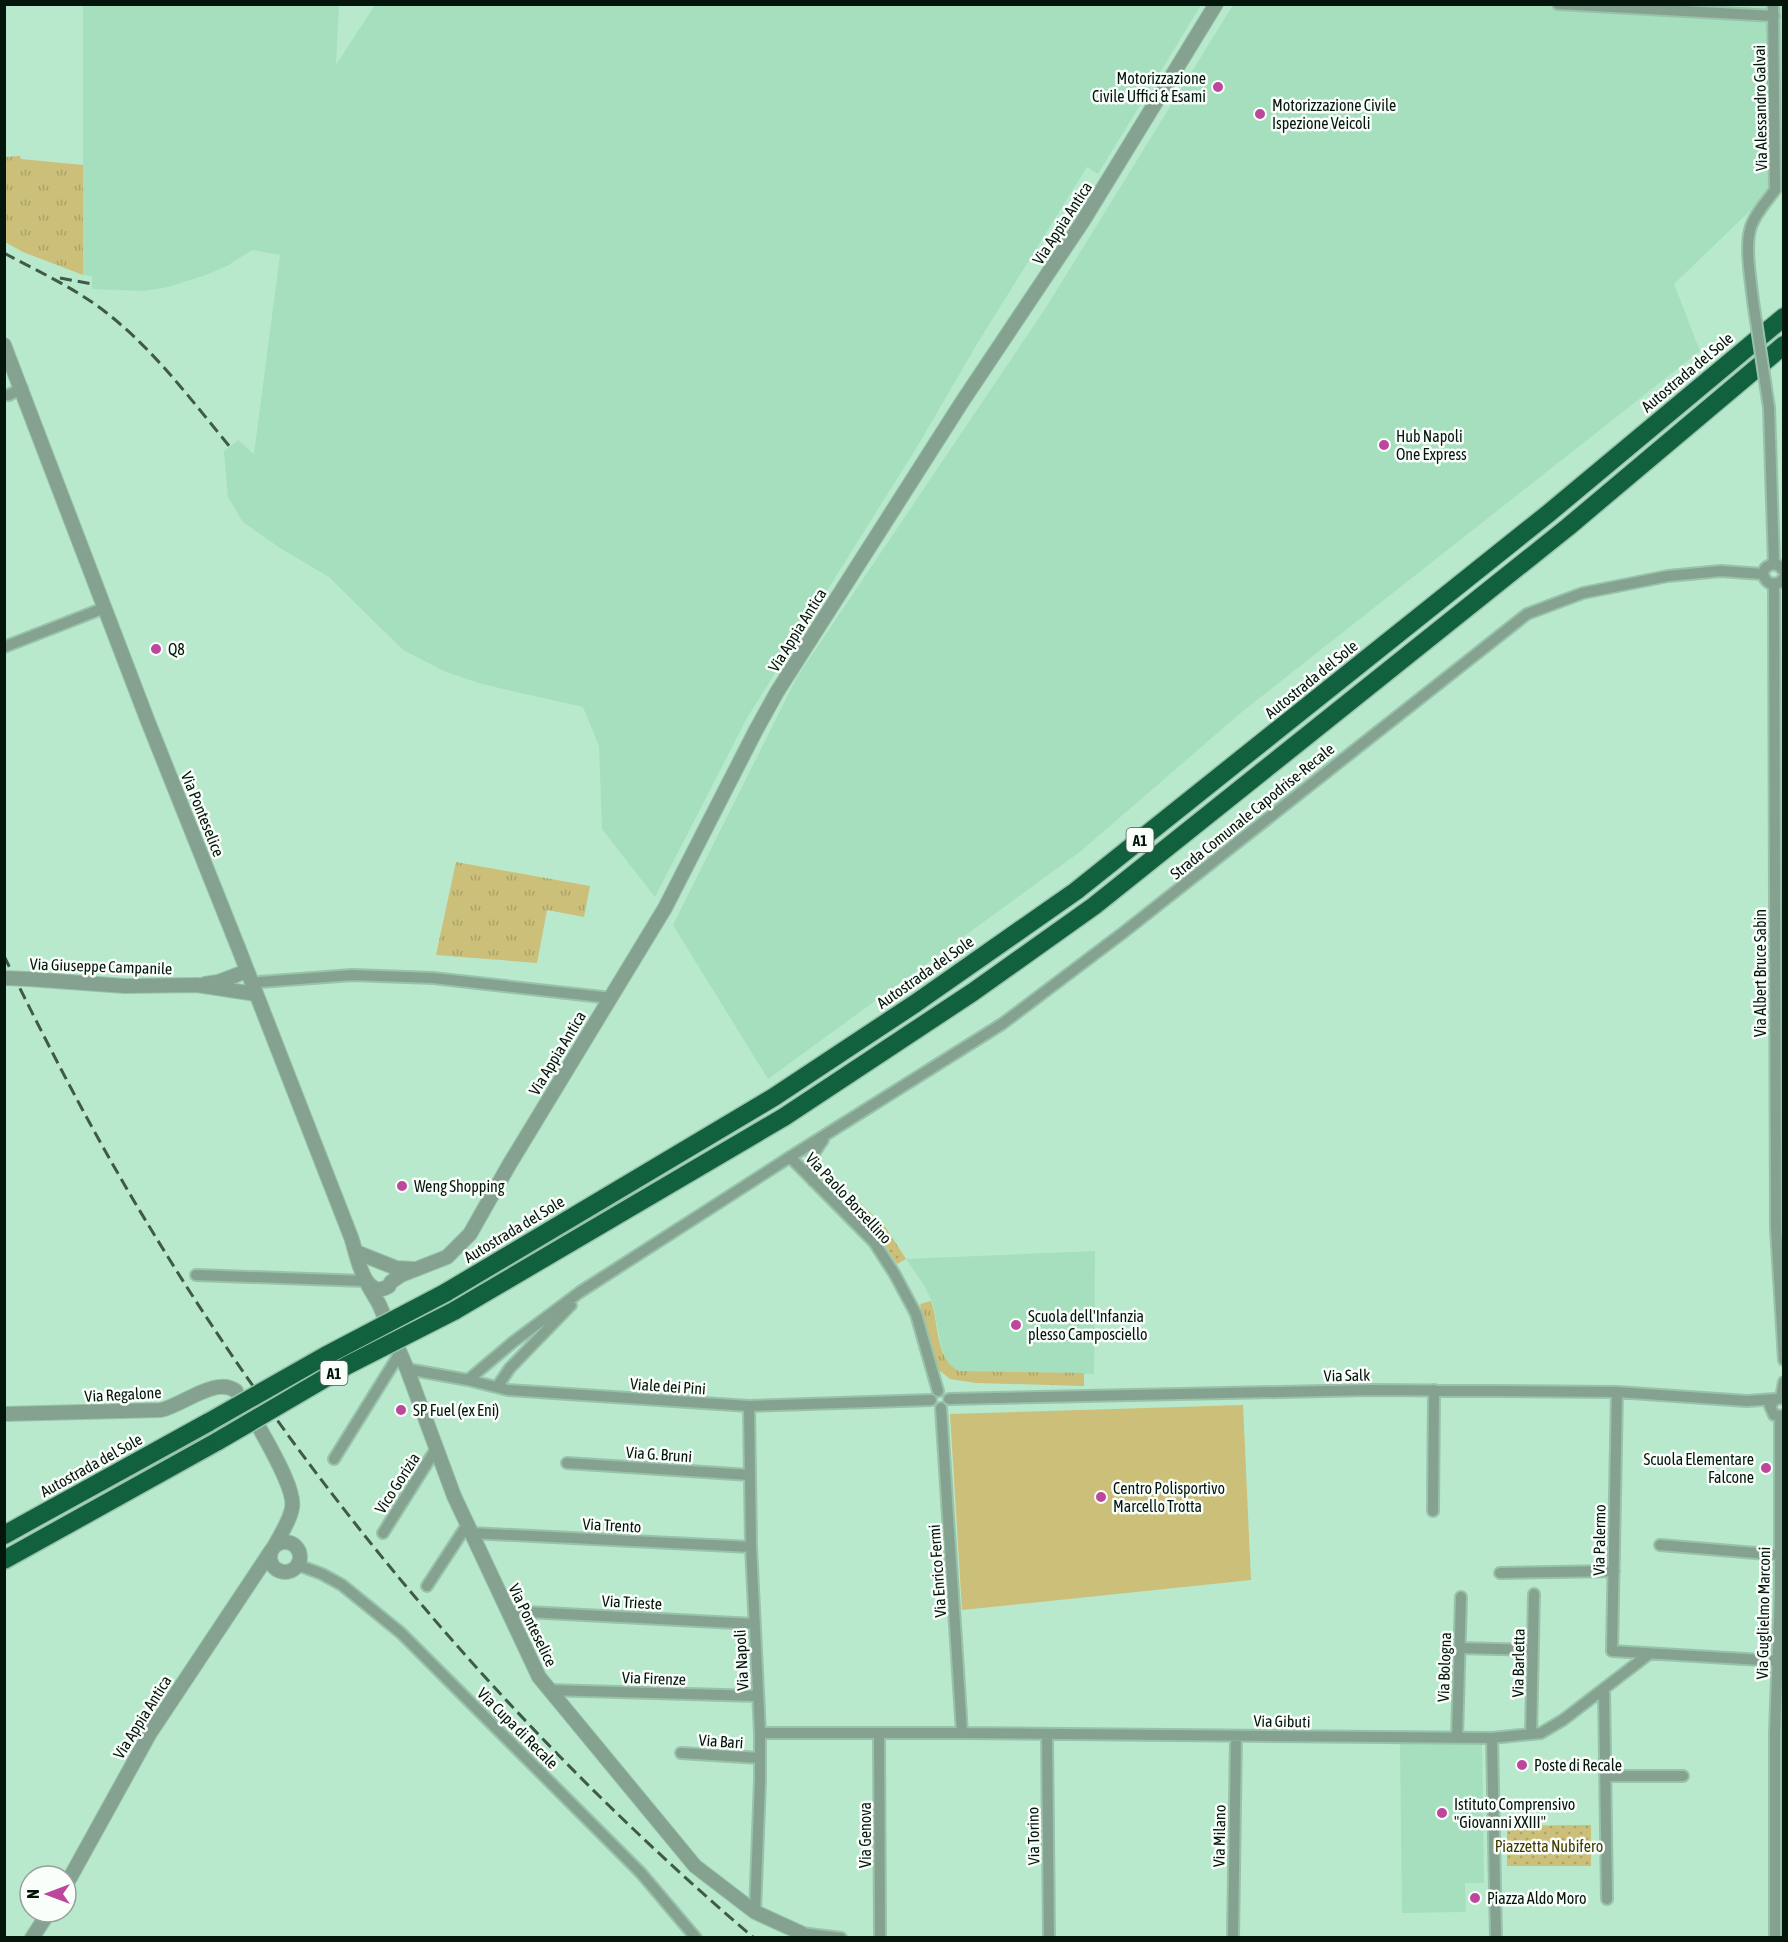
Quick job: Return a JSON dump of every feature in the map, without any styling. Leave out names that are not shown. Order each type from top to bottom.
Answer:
[{"type":"highway","name":"Autostrada del Sole","points":[[4,1535],[325,1356],[445,1293],[774,1097],[916,1003],[1076,891],[1549,513],[1784,317]]},
{"type":"highway","name":"A1","points":[[4,1560],[218,1441],[346,1366],[454,1311],[783,1117],[973,992],[1094,906],[1568,527],[1784,345]]},
{"type":"street","name":"Via Appia Antica","points":[[390,1284],[401,1275],[447,1257],[470,1234],[509,1165],[665,908],[777,692],[962,402],[1083,221],[1216,4]]},
{"type":"street","points":[[1558,4],[1773,10]]},
{"type":"street","name":"Via Alessandro Galvai","points":[[1773,10],[1775,190],[1761,208],[1750,229],[1749,265],[1769,408],[1774,564]]},
{"type":"street","name":"Via Ponteselice","points":[[4,345],[104,608],[247,971],[258,988],[366,1280],[407,1369],[454,1496],[539,1677],[695,1866],[755,1912],[803,1935]]},
{"type":"street","points":[[6,397],[22,388]]},
{"type":"street","points":[[1784,571],[1780,566],[1774,564],[1768,566],[1763,574],[1765,581],[1774,585],[1784,578]]},
{"type":"street","name":"Strada Comunale Capodrise-Recale","points":[[790,1157],[1002,1024],[1124,932],[1527,614],[1583,593],[1668,576],[1721,571],[1763,574]]},
{"type":"street","name":"Via Albert Bruce Sabin","points":[[1774,585],[1776,1228],[1784,1360]]},
{"type":"street","points":[[6,643],[104,608]]},
{"type":"street","name":"Via Giuseppe Campanile","points":[[197,985],[218,982],[247,971]]},
{"type":"street","points":[[258,988],[352,975],[433,978],[611,998]]},
{"type":"street","name":"Via Giuseppe Campanile","points":[[4,978],[125,986],[197,985],[258,988]]},
{"type":"street","points":[[813,1181],[810,1164],[814,1153],[828,1134]]},
{"type":"street","name":"Via Paolo Borsellino","points":[[468,1380],[513,1342],[580,1292],[790,1157],[874,1242],[910,1299],[916,1314],[934,1395]]},
{"type":"street","points":[[356,1252],[383,1263],[404,1269],[415,1269]]},
{"type":"street","points":[[380,1308],[390,1284],[393,1272],[383,1263],[370,1264],[366,1280],[371,1288],[380,1290],[390,1284]]},
{"type":"street","points":[[196,1275],[366,1280]]},
{"type":"street","name":"Via Paolo Borsellino","points":[[497,1387],[510,1368],[570,1306],[580,1292]]},
{"type":"street","points":[[334,1459],[400,1353]]},
{"type":"street","name":"Viale dei Pini","points":[[407,1369],[508,1390],[749,1406],[934,1395]]},
{"type":"street","points":[[1778,1415],[1770,1406],[1780,1398],[1784,1382]]},
{"type":"street","name":"Via Regalone","points":[[4,1414],[161,1410],[215,1386],[230,1386],[236,1391]]},
{"type":"street","name":"Via Salk","points":[[949,1399],[1370,1390],[1617,1392],[1747,1401],[1780,1398]]},
{"type":"street","points":[[1433,1511],[1434,1390]]},
{"type":"street","points":[[945,1392],[949,1399],[947,1404],[941,1408],[934,1406],[934,1395],[945,1392]]},
{"type":"street","name":"Via Palermo","points":[[1617,1392],[1612,1652],[1649,1654]]},
{"type":"street","name":"Via Salk","points":[[1747,1401],[1778,1415]]},
{"type":"street","name":"Via Napoli","points":[[749,1406],[751,1547],[760,1733],[755,1912]]},
{"type":"street","name":"Via Enrico Fermi","points":[[941,1408],[962,1733]]},
{"type":"street","name":"Via Guglielmo Marconi","points":[[1775,1938],[1779,1852],[1778,1661],[1782,1595],[1778,1415]]},
{"type":"street","points":[[257,1574],[291,1572],[298,1565],[300,1556],[287,1532],[287,1521],[292,1510],[292,1495],[260,1429]]},
{"type":"street","name":"Vico Gorizia","points":[[383,1533],[436,1449]]},
{"type":"street","name":"Via G. Bruni","points":[[567,1463],[750,1475]]},
{"type":"street","name":"Via Appia Antica","points":[[78,1864],[150,1733],[257,1574],[287,1521]]},
{"type":"street","points":[[427,1586],[469,1529]]},
{"type":"street","name":"Via Trento","points":[[469,1529],[751,1547]]},
{"type":"street","points":[[280,1572],[271,1561],[273,1549],[285,1542],[296,1546]]},
{"type":"street","points":[[1660,1545],[1780,1555]]},
{"type":"street","name":"Via Cupa di Recale","points":[[298,1565],[342,1585],[402,1633],[641,1873],[696,1938]]},
{"type":"street","points":[[1500,1573],[1614,1571]]},
{"type":"street","name":"Via Barletta","points":[[1531,1734],[1534,1593]]},
{"type":"street","name":"Via Bologna","points":[[1457,1738],[1461,1597]]},
{"type":"street","name":"Via Trieste","points":[[507,1611],[754,1624]]},
{"type":"street","points":[[1459,1648],[1533,1650]]},
{"type":"street","points":[[1649,1654],[1778,1661]]},
{"type":"street","name":"Via Gibuti","points":[[760,1733],[1492,1738],[1542,1733],[1563,1720],[1649,1654]]},
{"type":"street","points":[[1604,1689],[1607,1899]]},
{"type":"street","name":"Via Firenze","points":[[549,1690],[758,1696]]},
{"type":"street","name":"Via Genova","points":[[879,1733],[880,1938]]},
{"type":"street","name":"Via Torino","points":[[1047,1734],[1049,1938]]},
{"type":"street","name":"Via Milano","points":[[1233,1938],[1236,1736]]},
{"type":"street","points":[[1492,1738],[1496,1938]]},
{"type":"street","name":"Via Bari","points":[[681,1754],[760,1758]]},
{"type":"street","points":[[1605,1776],[1683,1776]]},
{"type":"street","points":[[32,1938],[41,1924]]},
{"type":"street","points":[[803,1935],[836,1937]]},
{"type":"shaded area","points":[[83,5],[339,5],[336,65],[375,5],[1201,5],[1098,174],[1087,167],[977,344],[917,447],[747,718],[655,897],[602,829],[599,746],[583,707],[482,684],[446,672],[403,650],[329,577],[280,548],[243,522],[228,497],[224,451],[238,440],[254,454],[280,255],[252,250],[227,266],[206,275],[168,287],[144,291],[92,289],[92,276],[83,275]]},
{"type":"shaded area","points":[[1233,5],[1783,5],[1781,190],[1757,204],[1674,284],[1700,351],[1243,711],[1081,851],[768,1079],[673,925],[797,677],[1045,309]]},
{"type":"shaded area","name":"Scuola dell'Infanzia plesso Camposciello","points":[[1095,1251],[1094,1374],[960,1371],[953,1368],[946,1360],[941,1345],[933,1304],[924,1285],[906,1259]]},
{"type":"shaded area","name":"Istituto Comprensivo \"Giovanni XXIII\"","points":[[1482,1742],[1484,1883],[1465,1883],[1466,1912],[1402,1913],[1400,1744]]},
{"type":"green space","points":[[20,156],[21,159],[83,165],[83,275],[23,252],[5,242],[5,157]]},
{"type":"green space","points":[[456,862],[590,886],[584,917],[547,910],[537,963],[436,955]]},
{"type":"green space","points":[[825,1168],[886,1228],[906,1259],[897,1264],[877,1234],[818,1177]]},
{"type":"green space","points":[[931,1301],[942,1350],[952,1366],[960,1371],[1084,1373],[1084,1386],[976,1383],[950,1379],[934,1362],[920,1304]]},
{"type":"green space","name":"Centro Polisportivo Marcello Trotta","points":[[1243,1405],[1251,1580],[962,1610],[950,1414]]},
{"type":"green space","name":"Piazzetta Nubifero","points":[[1591,1825],[1591,1866],[1507,1866],[1507,1826]]},
{"type":"railway","points":[[4,253],[84,297],[125,328],[172,377],[230,447]]},
{"type":"railway","points":[[60,278],[92,284]]},
{"type":"railway","points":[[4,956],[74,1093],[149,1226],[212,1325],[278,1421],[349,1515],[423,1606],[501,1694],[582,1779],[754,1938]]},
{"type":"place","name":"Motorizzazione Civile Uffici & Esami","points":[[1218,87]]},
{"type":"place","name":"Motorizzazione Civile Ispezione Veicoli","points":[[1260,114]]},
{"type":"place","name":"Hub Napoli One Express","points":[[1384,445]]},
{"type":"place","name":"Q8","points":[[156,649]]},
{"type":"place","name":"Weng Shopping","points":[[402,1186]]},
{"type":"place","name":"Scuola dell'Infanzia plesso Camposciello","points":[[1016,1325]]},
{"type":"place","name":"SP Fuel (ex Eni)","points":[[401,1410]]},
{"type":"place","name":"Scuola Elementare Falcone","points":[[1766,1468]]},
{"type":"place","name":"Centro Polisportivo Marcello Trotta","points":[[1101,1497]]},
{"type":"place","name":"Poste di Recale","points":[[1522,1765]]},
{"type":"place","name":"Istituto Comprensivo \"Giovanni XXIII\"","points":[[1442,1813]]},
{"type":"place","name":"Piazza Aldo Moro","points":[[1475,1898]]}]
